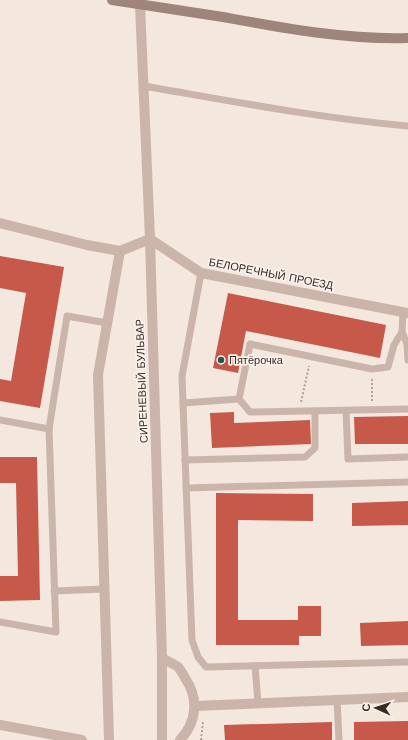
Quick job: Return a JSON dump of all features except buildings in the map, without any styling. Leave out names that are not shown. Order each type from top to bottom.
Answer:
[{"type":"main road","points":[[112,0],[327,33],[408,38]]},
{"type":"street","name":"СИРЕНЕВЫЙ БУЛЬВАР","points":[[140,5],[150,239],[162,658],[162,740]]},
{"type":"street","points":[[0,223],[87,245],[120,251],[150,239]]},
{"type":"street","name":"БЕЛОРЕЧНЫЙ ПРОЕЗД","points":[[150,239],[201,273],[405,313]]},
{"type":"street","points":[[109,740],[98,375],[120,251]]},
{"type":"street","points":[[162,658],[179,668],[192,687],[195,706],[193,719],[187,732],[180,740]]},
{"type":"street","points":[[195,706],[408,697]]},
{"type":"street","points":[[0,724],[82,740]]},
{"type":"lane","points":[[144,86],[372,123],[408,126]]},
{"type":"lane","points":[[201,273],[182,376],[192,640],[198,656],[206,667],[408,662]]},
{"type":"lane","points":[[239,399],[250,344],[372,369],[388,367],[394,345],[402,332],[405,313]]},
{"type":"lane","points":[[0,622],[56,632],[49,429],[67,316],[107,323]]},
{"type":"lane","points":[[402,332],[407,344],[408,360]]},
{"type":"lane","points":[[183,403],[239,399]]},
{"type":"lane","points":[[239,399],[250,412],[408,409]]},
{"type":"lane","points":[[346,410],[348,459],[408,457]]},
{"type":"lane","points":[[185,460],[305,457],[315,448],[315,411]]},
{"type":"lane","points":[[0,420],[49,429]]},
{"type":"lane","points":[[186,488],[408,482]]},
{"type":"lane","points":[[54,591],[104,589]]},
{"type":"lane","points":[[255,666],[258,703]]},
{"type":"lane","points":[[337,700],[338,740]]},
{"type":"path","points":[[299,411],[311,357]]},
{"type":"path","points":[[372,369],[372,410]]},
{"type":"place","name":"Пятёрочка","points":[[221,360]]}]
